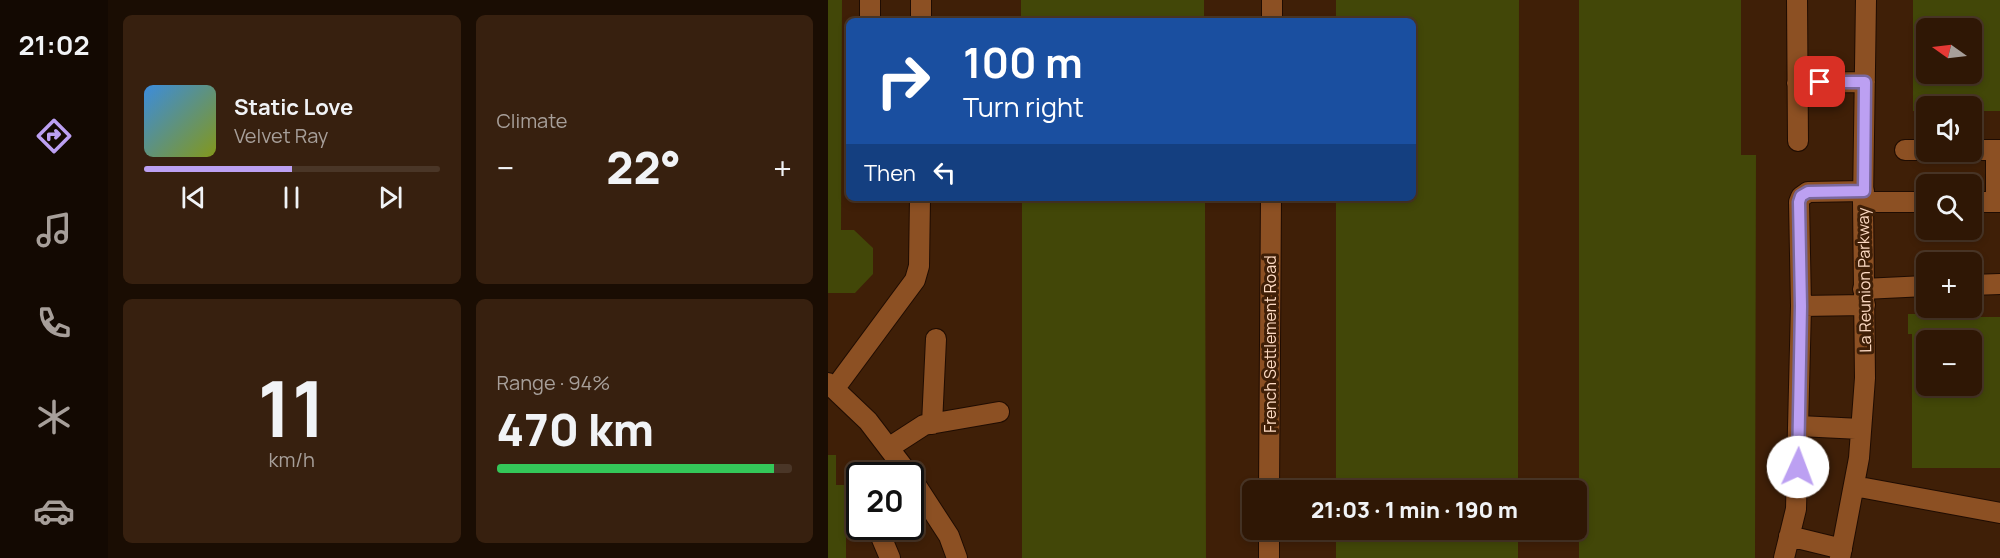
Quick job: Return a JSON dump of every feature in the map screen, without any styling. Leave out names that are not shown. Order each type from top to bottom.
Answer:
[{"type":"street","points":[[870,0],[870,18]]},
{"type":"street","points":[[921,0],[921,18]]},
{"type":"street","points":[[1272,0],[1272,18]]},
{"type":"street","points":[[1797,0],[1798,141]]},
{"type":"street","name":"La Reunion Parkway","points":[[1841,553],[1862,429],[1865,378],[1866,0]]},
{"type":"street","points":[[1797,83],[1865,82]]},
{"type":"street","points":[[1905,150],[1916,150]]},
{"type":"street","points":[[1982,150],[1998,150],[1998,202],[1982,202]]},
{"type":"street","points":[[1784,558],[1796,509],[1801,306],[1799,202],[1801,196],[1808,192],[1916,201]]},
{"type":"street","points":[[899,462],[890,447],[832,386],[915,280],[919,266],[920,201]]},
{"type":"street","name":"French Settlement Road","points":[[1269,480],[1271,201]]},
{"type":"street","points":[[1982,285],[2000,284]]},
{"type":"street","points":[[1801,306],[1916,288]]},
{"type":"street","points":[[932,424],[936,339]]},
{"type":"street","points":[[890,447],[924,425],[999,412]]},
{"type":"street","points":[[1799,426],[1862,429]]},
{"type":"street","points":[[1854,486],[2000,513]]},
{"type":"street","points":[[924,500],[949,536],[957,558]]},
{"type":"street","points":[[1789,536],[1841,553]]},
{"type":"street","points":[[882,540],[890,558]]},
{"type":"street","points":[[1269,540],[1269,558]]},
{"type":"building","points":[[828,0],[842,0],[841,230],[854,230],[873,248],[873,274],[855,293],[828,293]]},
{"type":"building","points":[[1021,0],[1204,0],[1204,18],[1021,18]]},
{"type":"building","points":[[1336,0],[1519,0],[1518,480],[1336,480],[1336,201],[1416,201],[1416,18],[1336,18]]},
{"type":"building","points":[[1579,0],[1741,0],[1741,155],[1756,155],[1755,558],[1579,558],[1579,540],[1587,540],[1587,480],[1579,480]]},
{"type":"building","points":[[1913,0],[2000,0],[2000,111],[1982,111],[1982,96],[1916,96],[1916,111],[1913,111]]},
{"type":"building","points":[[1022,201],[1205,201],[1206,558],[1022,558]]},
{"type":"building","points":[[1908,314],[1916,314],[1916,318],[2000,317],[2000,468],[1912,468],[1912,334],[1908,334]]},
{"type":"building","points":[[828,455],[836,455],[836,485],[846,485],[846,558],[828,558]]},
{"type":"building","points":[[1336,540],[1518,540],[1518,558],[1336,558]]},
{"type":"route","points":[[1798,467],[1801,306],[1799,202],[1801,196],[1808,192],[1864,191],[1865,82],[1820,82]]}]
